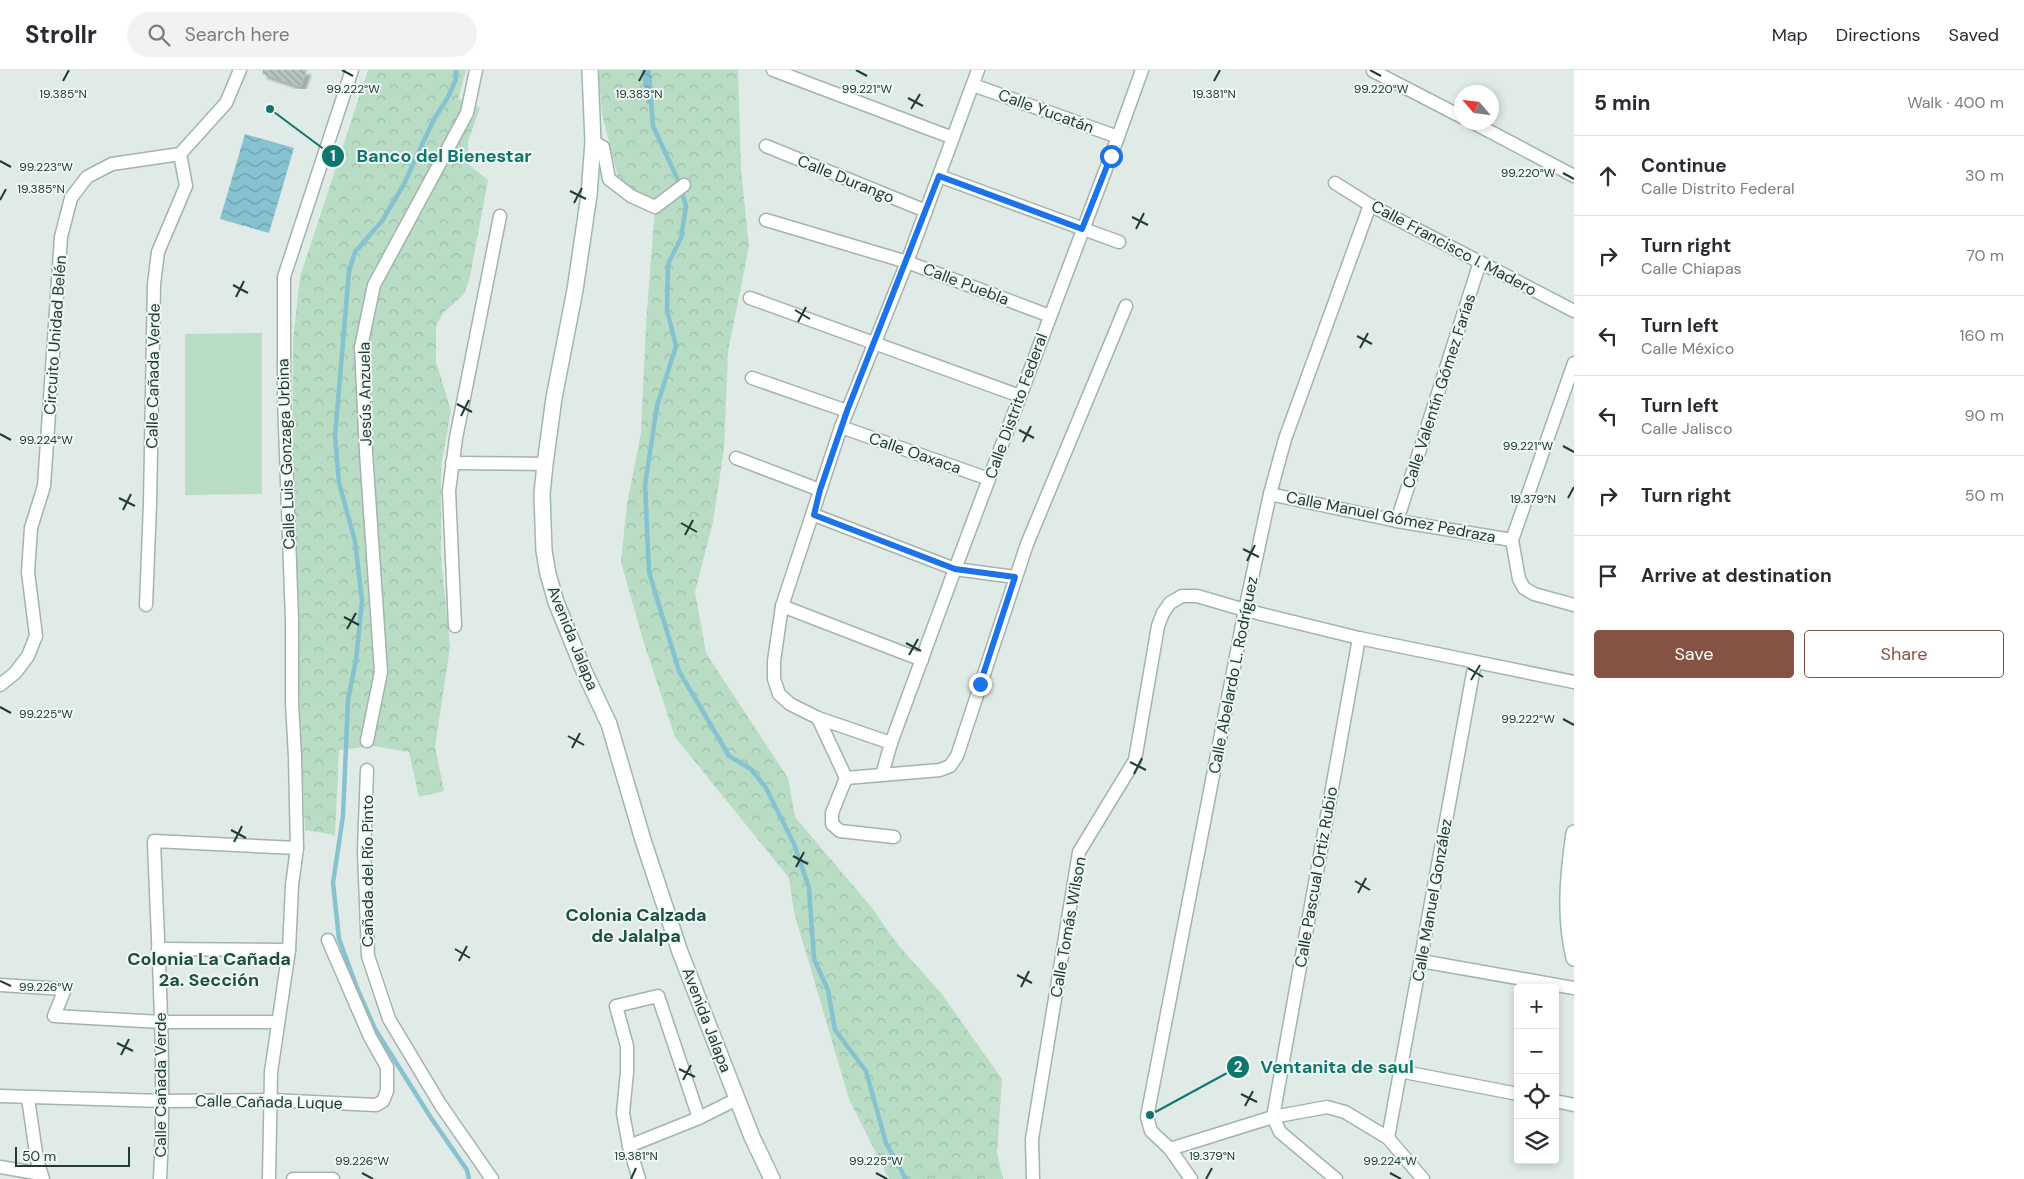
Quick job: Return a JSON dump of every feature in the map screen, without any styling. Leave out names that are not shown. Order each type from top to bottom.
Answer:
[{"type":"street","points":[[180,154],[226,103],[240,70]]},
{"type":"street","name":"Calle Luis Gonzaga Urbina","points":[[269,1179],[271,1072],[289,950],[292,885],[297,848],[292,703],[292,620],[284,398],[284,278],[352,70]]},
{"type":"street","name":"Jesús Anzuela","points":[[367,741],[381,672],[361,347],[374,285],[467,113],[476,70]]},
{"type":"street","name":"Avenida Jalapa","points":[[590,70],[594,142],[589,195],[554,398],[542,494],[542,525],[548,574],[556,602],[608,724],[643,840],[680,952],[752,1137],[772,1179]]},
{"type":"street","points":[[891,743],[818,718],[790,704],[779,694],[774,679],[774,661],[782,606],[814,515],[820,490],[841,428],[907,262],[978,70]]},
{"type":"street","name":"Calle Distrito Federal","points":[[882,775],[891,743],[955,569],[1142,70]]},
{"type":"street","points":[[775,71],[953,138]]},
{"type":"street","points":[[1373,71],[1454,113]]},
{"type":"street","name":"Calle Yucatán","points":[[973,85],[1118,137]]},
{"type":"street","points":[[1487,130],[1574,176]]},
{"type":"street","points":[[594,142],[603,147],[609,179],[631,196],[655,207],[684,185]]},
{"type":"street","name":"Calle Durango","points":[[766,146],[926,211]]},
{"type":"street","name":"Calle Cañada Verde","points":[[146,605],[154,284],[158,252],[186,186],[180,154]]},
{"type":"street","name":"Circuito Unidad Belén","points":[[0,685],[15,673],[24,662],[36,636],[28,572],[31,528],[44,486],[62,237],[71,198],[87,177],[112,164],[180,154]]},
{"type":"street","points":[[939,176],[1119,242]]},
{"type":"street","name":"Calle Francisco I. Madero","points":[[1335,184],[1370,205],[1574,311]]},
{"type":"street","name":"Calle Abelardo L. Rodríguez","points":[[1192,1179],[1170,1148],[1151,1131],[1147,1117],[1245,610],[1270,494],[1285,439],[1370,205]]},
{"type":"street","points":[[455,626],[449,491],[452,463],[500,216]]},
{"type":"street","name":"Calle Puebla","points":[[766,220],[907,262],[1050,316]]},
{"type":"street","name":"Calle Valentín Gómez Farías","points":[[1398,521],[1480,262]]},
{"type":"street","points":[[750,298],[1020,396]]},
{"type":"street","points":[[846,778],[940,770],[950,766],[957,756],[1026,544],[1126,306]]},
{"type":"street","points":[[1574,363],[1512,540],[1519,580],[1524,588],[1534,594],[1574,605]]},
{"type":"street","points":[[752,378],[847,411]]},
{"type":"street","name":"Calle Oaxaca","points":[[841,428],[989,480]]},
{"type":"street","points":[[736,458],[820,490]]},
{"type":"street","points":[[452,463],[545,464]]},
{"type":"street","name":"Calle Manuel Gómez Pedraza","points":[[1270,494],[1398,521],[1512,540]]},
{"type":"street","points":[[814,515],[955,569],[1015,577]]},
{"type":"street","name":"Calle Tomás Wilson","points":[[1033,1179],[1032,1138],[1079,852],[1135,760],[1158,626],[1162,613],[1170,603],[1182,596],[1197,596],[1245,610]]},
{"type":"street","points":[[782,606],[922,660]]},
{"type":"street","points":[[1245,610],[1359,638],[1574,682]]},
{"type":"street","name":"Calle Pascual Ortiz Rubio","points":[[1273,1117],[1359,638]]},
{"type":"street","name":"Calle Manuel González","points":[[1388,1138],[1475,662]]},
{"type":"street","points":[[818,718],[846,778],[832,813],[832,824],[840,831],[894,837]]},
{"type":"street","name":"Cañada del Río Pinto","points":[[367,770],[364,851],[368,956],[389,1019],[440,1104],[492,1179]]},
{"type":"street","points":[[1574,833],[1569,938],[1574,958]]},
{"type":"street","name":"Calle Cañada Verde","points":[[160,1179],[162,1101],[161,1022],[154,841],[297,848]]},
{"type":"street","name":"Calle Cañada Luque","points":[[0,1096],[162,1101],[270,1100],[376,1105],[383,1101],[387,1091],[387,1067],[370,1036],[328,940]]},
{"type":"street","points":[[158,949],[289,950]]},
{"type":"street","points":[[1421,961],[1574,988]]},
{"type":"street","points":[[0,985],[66,989],[54,1016],[161,1022],[278,1022]]},
{"type":"street","points":[[639,1179],[629,1146],[623,1113],[627,1072],[627,1046],[616,1006],[658,996],[699,1118]]},
{"type":"street","points":[[1399,1070],[1514,1093]]},
{"type":"street","points":[[0,1167],[42,1176],[37,1160],[28,1098]]},
{"type":"street","points":[[629,1146],[699,1118],[738,1099]]},
{"type":"street","points":[[1559,1102],[1574,1105]]},
{"type":"street","points":[[1170,1148],[1273,1117],[1327,1107],[1345,1112],[1388,1138],[1423,1179]]},
{"type":"street","points":[[1273,1117],[1280,1132],[1336,1179]]},
{"type":"street","points":[[293,1179],[333,1179]]},
{"type":"green space","points":[[368,70],[466,70],[458,99],[480,108],[468,141],[468,164],[488,180],[470,277],[464,294],[443,313],[436,327],[436,362],[451,410],[441,467],[441,558],[450,647],[435,747],[444,791],[419,797],[409,752],[373,746],[339,750],[335,835],[305,830],[292,536],[293,341],[300,277]]},
{"type":"green space","points":[[598,70],[641,70],[654,100],[651,70],[738,70],[741,171],[749,246],[728,352],[724,449],[713,522],[695,592],[706,653],[788,778],[795,817],[872,908],[898,945],[941,993],[1002,1079],[997,1153],[1003,1179],[889,1179],[849,1099],[794,912],[789,878],[675,737],[643,640],[621,562],[627,504],[641,433],[646,324],[655,208],[618,177],[602,114]]},
{"type":"green space","points":[[262,333],[262,494],[185,495],[185,334]]},
{"type":"water","points":[[641,70],[651,70],[654,100],[651,105],[647,104]]},
{"type":"water","points":[[245,134],[294,148],[269,233],[220,219]]},
{"type":"building","points":[[263,70],[307,70],[301,87],[262,74]]},
{"type":"waterway","points":[[456,70],[456,79],[448,97],[433,121],[404,184],[382,221],[355,252],[349,271],[335,436],[339,483],[355,541],[362,601],[356,660],[348,700],[343,816],[333,883],[339,939],[375,1029],[431,1118],[467,1170],[469,1179]]},
{"type":"waterway","points":[[651,100],[653,126],[677,178],[686,206],[681,238],[668,264],[667,310],[676,346],[657,406],[645,485],[649,572],[679,671],[729,756],[751,769],[766,788],[794,844],[809,888],[814,959],[828,990],[835,1030],[866,1071],[886,1143],[906,1179]]},
{"type":"place","name":"Banco del Bienestar","points":[[270,109]]},
{"type":"place","name":"Ventanita de saul","points":[[1150,1115]]},
{"type":"district","name":"Colonia Calzada de Jalalpa","points":[[636,925]]},
{"type":"district","name":"Colonia La Cañada 2a. Sección","points":[[209,970]]},
{"type":"route","points":[[980,684],[1015,577],[955,569],[814,515],[820,490],[847,411],[907,262],[939,176],[1082,229],[1111,156]]}]
